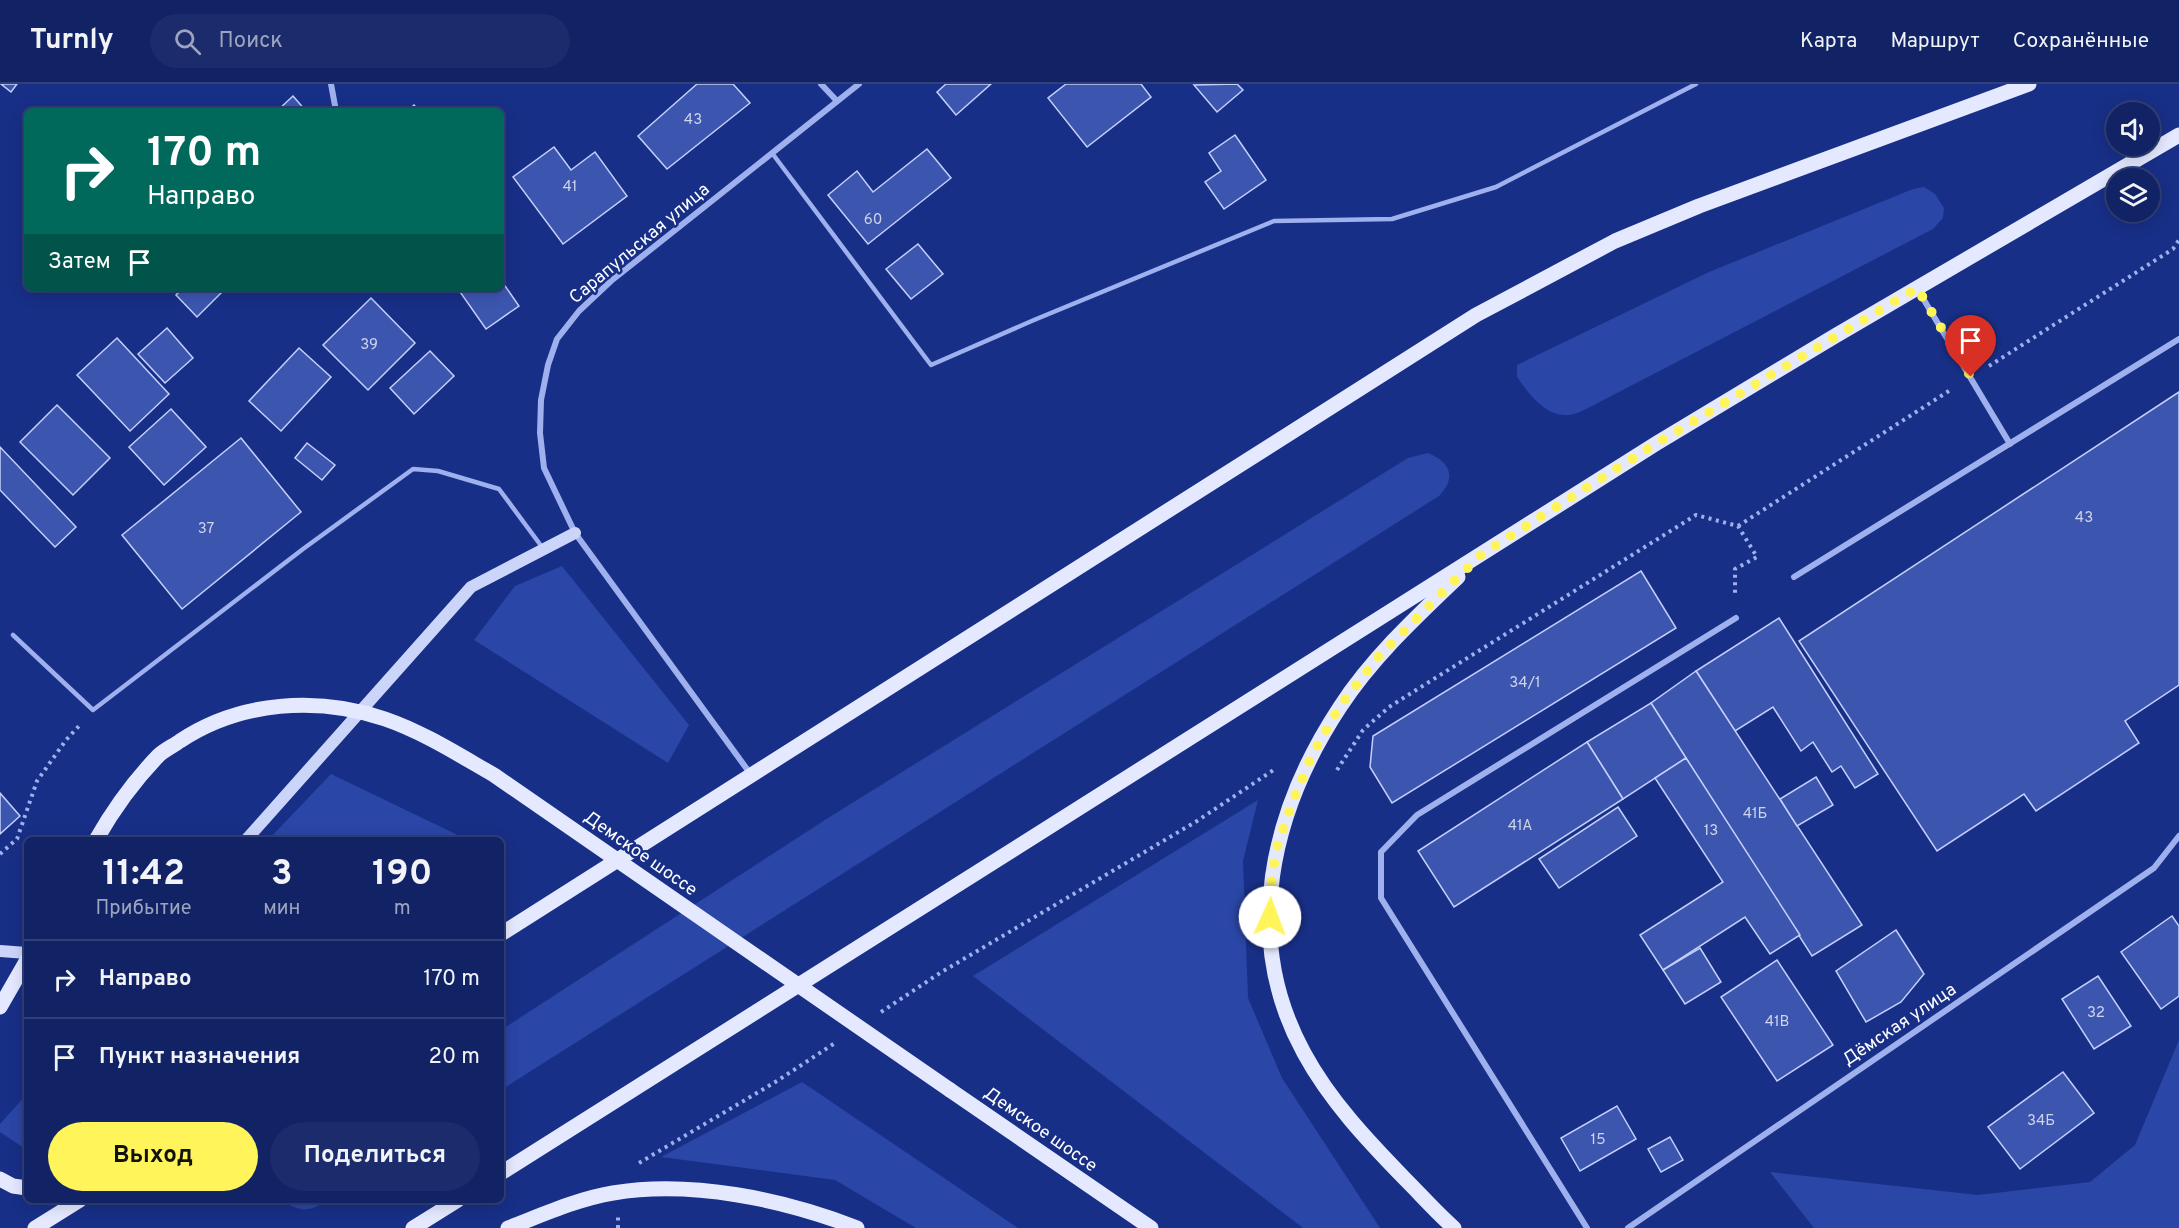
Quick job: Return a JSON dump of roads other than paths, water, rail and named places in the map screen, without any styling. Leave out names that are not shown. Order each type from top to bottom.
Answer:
[{"type":"main road","points":[[504,932],[1476,315],[1615,241],[1699,206],[2029,84]]},
{"type":"main road","points":[[504,1171],[1657,443],[2179,135]]},
{"type":"main road","points":[[1454,1228],[1373,1146],[1328,1092],[1304,1052],[1283,1005],[1271,954],[1269,899],[1276,850],[1303,776],[1312,755],[1340,706],[1378,657],[1482,554]]},
{"type":"main road","name":"Демское шоссе","points":[[98,837],[126,793],[159,755],[202,726],[242,712],[284,705],[341,707],[386,719],[430,739],[494,775],[1151,1228]]},
{"type":"main road","points":[[0,1006],[24,965]]},
{"type":"main road","points":[[0,1179],[13,1186],[24,1188]]},
{"type":"main road","points":[[508,1228],[553,1210],[620,1193],[666,1189],[717,1192],[783,1206],[857,1228]]},
{"type":"main road","points":[[35,1228],[75,1203]]},
{"type":"main road","points":[[413,1228],[453,1203]]},
{"type":"street","points":[[331,84],[335,108]]},
{"type":"street","points":[[821,84],[837,101]]},
{"type":"street","name":"Сарапульская улица","points":[[752,776],[575,533],[544,468],[540,433],[541,400],[548,365],[557,339],[579,311],[611,281],[859,84]]},
{"type":"street","points":[[1917,288],[2010,444]]},
{"type":"street","points":[[1794,577],[2179,339]]},
{"type":"street","points":[[249,837],[471,587],[575,533]]},
{"type":"street","points":[[1587,1228],[1381,898],[1381,852],[1417,815],[1736,618]]},
{"type":"street","name":"Дёмская улица","points":[[1628,1228],[2154,868],[2179,836]]},
{"type":"street","points":[[0,951],[24,954]]},
{"type":"lane","points":[[772,153],[931,366],[1034,320],[1274,221],[1392,219],[1496,187],[1695,84]]},
{"type":"lane","points":[[13,635],[93,710],[293,556],[413,469],[438,471],[499,489],[544,549]]}]
